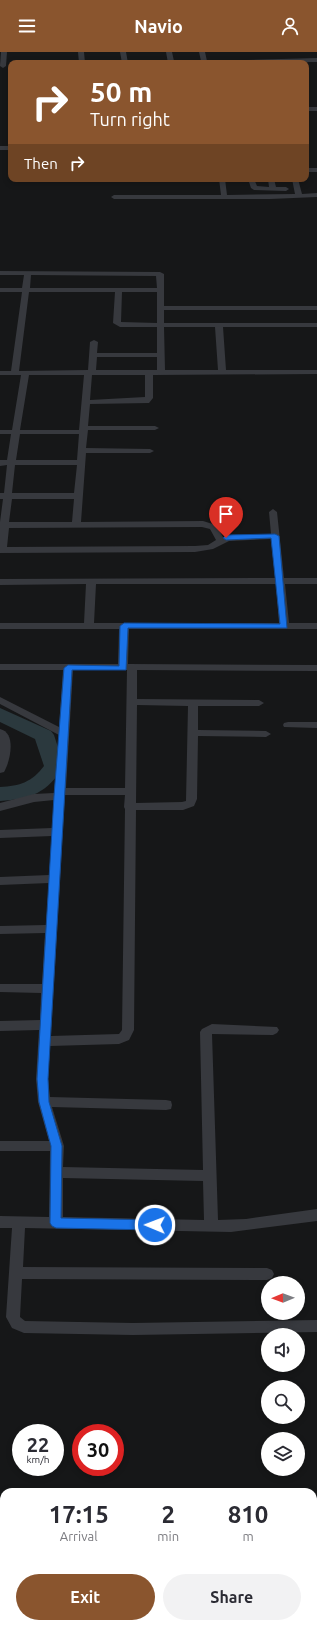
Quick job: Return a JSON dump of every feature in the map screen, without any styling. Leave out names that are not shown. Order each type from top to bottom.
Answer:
[{"type":"street","points":[[1,66],[4,52]]},
{"type":"street","points":[[236,60],[317,60]]},
{"type":"street","points":[[222,182],[224,196]]},
{"type":"street","points":[[252,182],[254,188],[317,194]]},
{"type":"street","points":[[272,182],[273,189]]},
{"type":"street","points":[[296,182],[298,192]]},
{"type":"street","points":[[114,197],[224,196],[298,192]]},
{"type":"street","points":[[0,273],[157,273],[160,276],[161,372]]},
{"type":"street","points":[[15,373],[28,273]]},
{"type":"street","points":[[0,290],[160,290]]},
{"type":"street","points":[[119,290],[118,324],[161,325],[212,318],[317,308]]},
{"type":"street","points":[[160,308],[212,318],[317,325]]},
{"type":"street","points":[[212,318],[222,373]]},
{"type":"street","points":[[76,525],[83,430],[94,342]]},
{"type":"street","points":[[93,355],[161,355]]},
{"type":"street","points":[[0,373],[317,372]]},
{"type":"street","points":[[25,373],[12,463],[4,496],[1,550],[195,549],[210,547],[220,540],[234,537],[275,536]]},
{"type":"street","points":[[86,402],[146,401],[148,398],[149,373]]},
{"type":"street","points":[[0,432],[155,428]]},
{"type":"street","points":[[82,450],[150,451]]},
{"type":"street","points":[[0,463],[81,462]]},
{"type":"street","points":[[4,496],[78,496]]},
{"type":"street","points":[[273,512],[284,626]]},
{"type":"street","points":[[2,525],[203,524],[213,527],[220,540]]},
{"type":"street","points":[[0,582],[317,581]]},
{"type":"street","points":[[89,626],[91,582]]},
{"type":"street","points":[[0,626],[317,626]]},
{"type":"street","points":[[45,1041],[119,1040],[125,1037],[128,1030],[129,807],[132,702],[124,626]]},
{"type":"street","points":[[0,667],[317,668]]},
{"type":"street","points":[[56,1223],[57,1146],[44,1102],[42,1079],[68,668]]},
{"type":"street","points":[[0,700],[63,733]]},
{"type":"street","points":[[132,702],[258,703]]},
{"type":"street","points":[[129,807],[183,806],[190,803],[192,799],[193,702]]},
{"type":"street","points":[[288,725],[317,725]]},
{"type":"street","points":[[0,732],[5,737],[2,765],[0,770]]},
{"type":"street","points":[[192,733],[266,734]]},
{"type":"street","points":[[0,807],[34,798],[59,794],[130,791]]},
{"type":"street","points":[[0,834],[58,832]]},
{"type":"street","points":[[0,881],[55,879]]},
{"type":"street","points":[[0,930],[52,929]]},
{"type":"street","points":[[0,988],[48,989]]},
{"type":"street","points":[[0,1026],[46,1025]]},
{"type":"street","points":[[211,1226],[206,1032],[212,1029],[273,1030]]},
{"type":"street","points":[[44,1102],[166,1105]]},
{"type":"street","points":[[0,1146],[57,1146]]},
{"type":"street","points":[[57,1172],[210,1176]]},
{"type":"street","points":[[0,1222],[246,1226],[317,1215]]},
{"type":"street","points":[[20,1222],[13,1316],[15,1322],[24,1327],[133,1329],[317,1326]]},
{"type":"street","points":[[16,1273],[267,1274]]},
{"type":"waterway","points":[[0,714],[44,735],[54,766],[43,780],[32,788],[25,791],[0,794]]},
{"type":"route","points":[[155,1225],[56,1223],[57,1146],[44,1102],[42,1079],[68,668],[123,668],[124,626],[284,626],[275,536],[226,538]]}]
